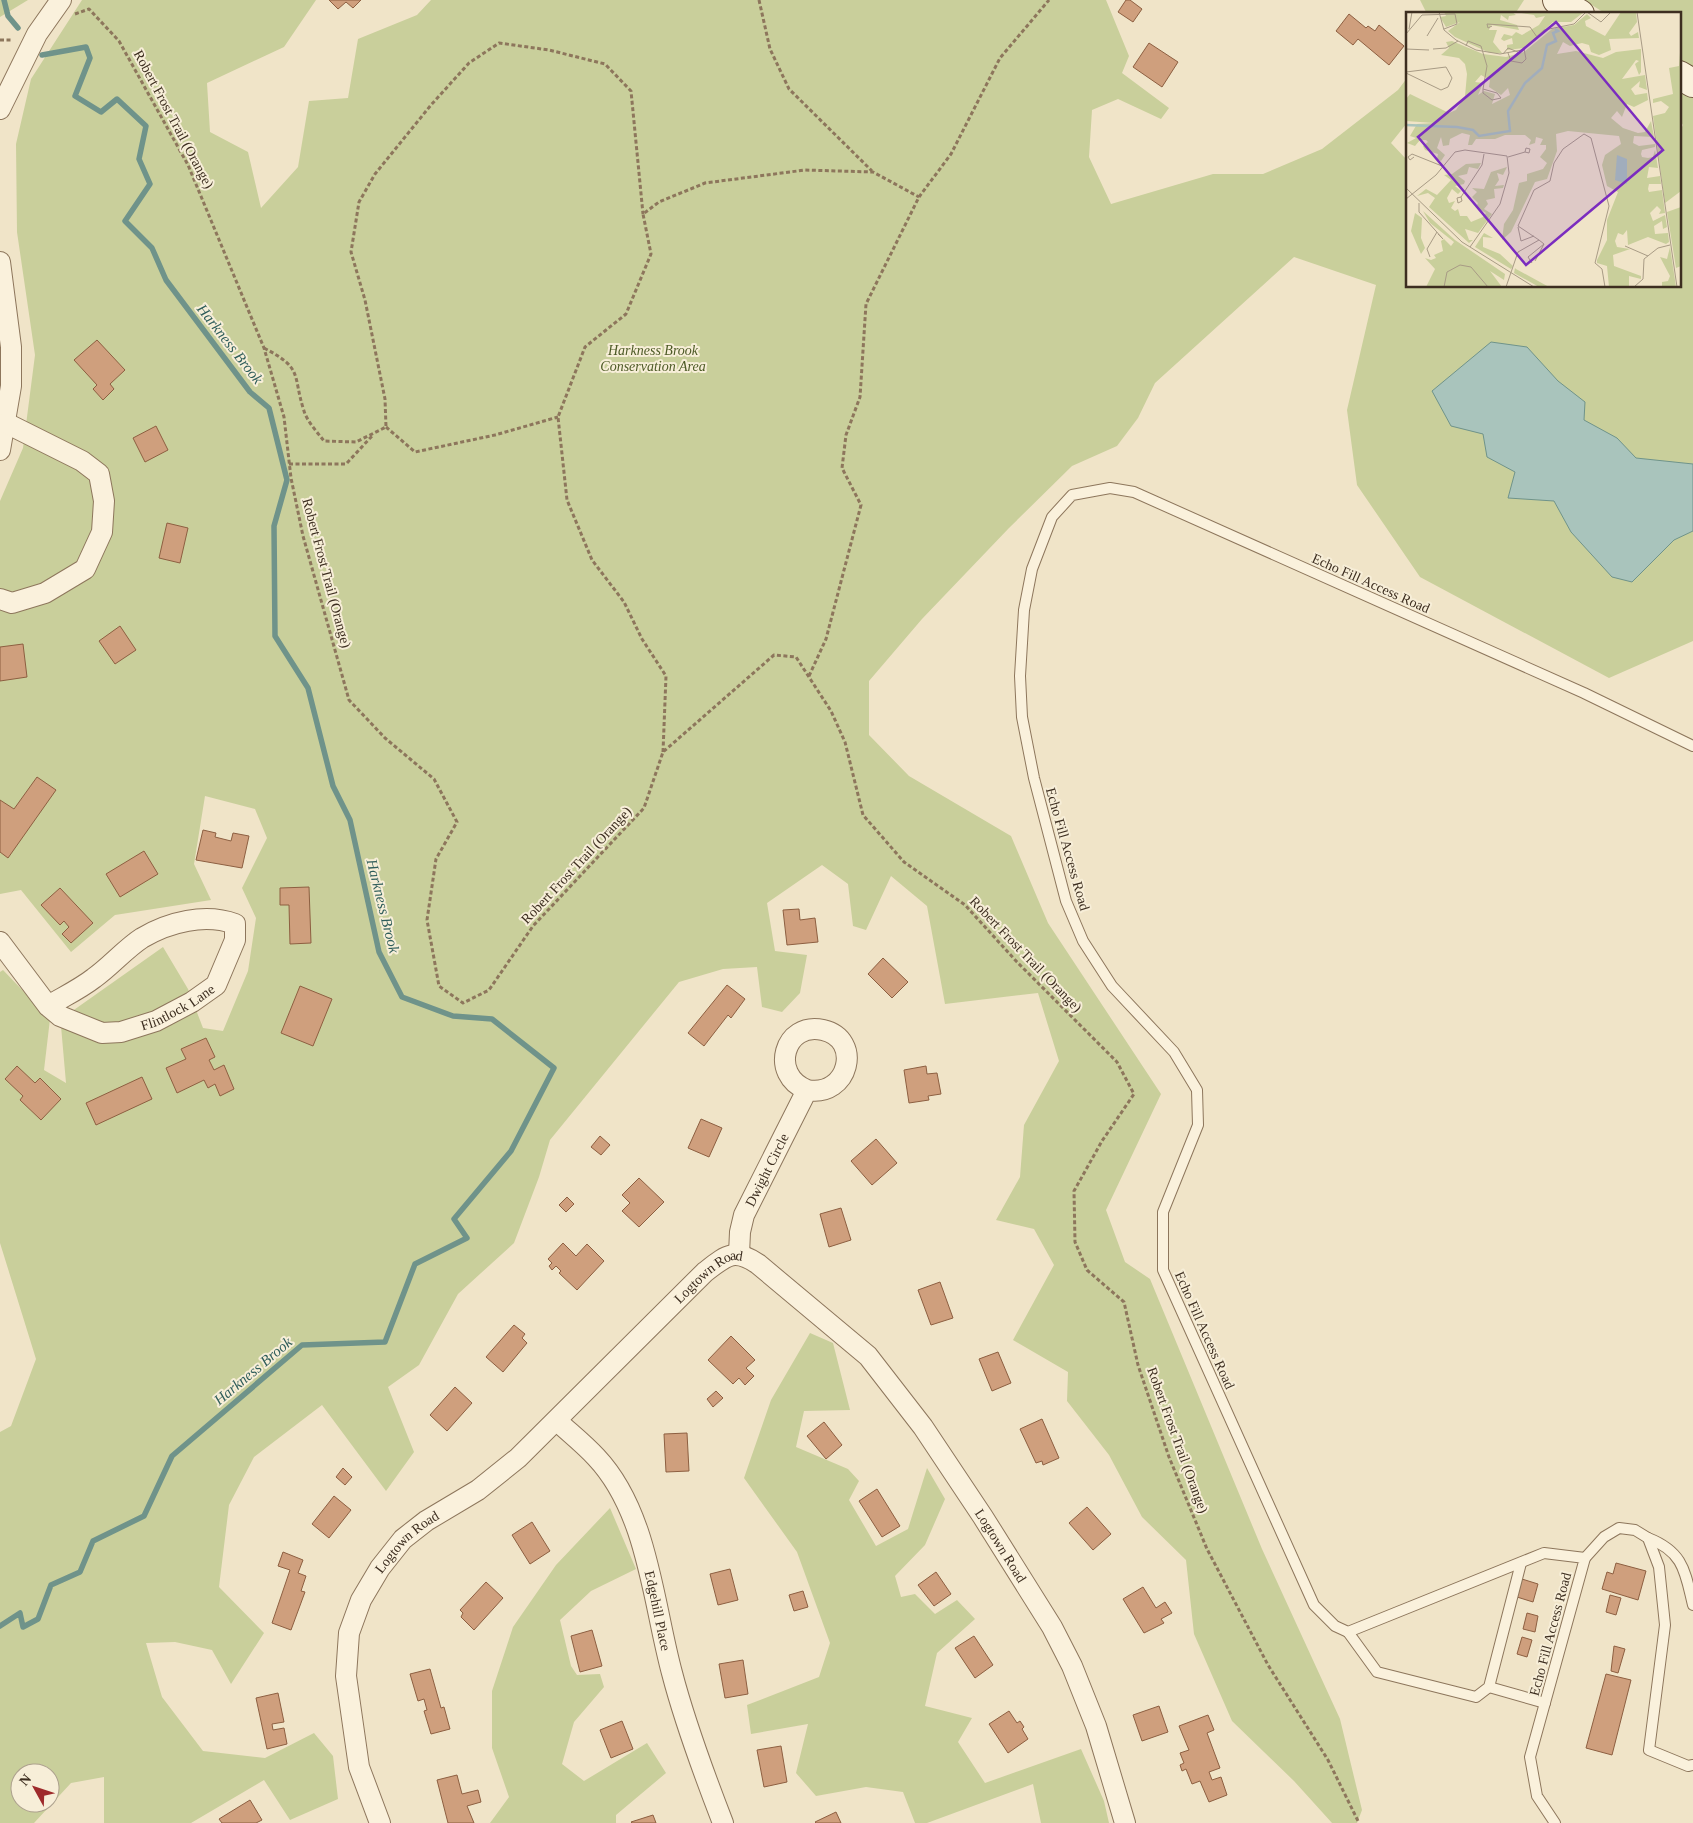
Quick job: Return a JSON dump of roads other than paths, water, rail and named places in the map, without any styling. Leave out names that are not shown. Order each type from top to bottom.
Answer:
[{"type":"main road","points":[[1557,0],[1577,12]]},
{"type":"main road","points":[[1680,76],[1693,83]]},
{"type":"street","points":[[0,109],[17,70],[44,24],[61,0]]},
{"type":"street","points":[[0,262],[11,347],[11,386],[0,450]]},
{"type":"street","points":[[0,599],[12,603],[44,594],[85,570],[102,532],[104,501],[99,474],[82,461],[6,422]]},
{"type":"street","name":"Flintlock Lane","points":[[0,942],[48,1006],[60,1016],[102,1033],[121,1032],[156,1021],[192,1002],[216,985],[235,940],[235,924],[219,918],[193,920],[168,926],[142,939],[93,979],[48,1006]]},
{"type":"street","name":"Dwight Circle","points":[[739,1254],[740,1232],[744,1214],[807,1090]]},
{"type":"street","name":"Logtown Road","points":[[378,1822],[359,1767],[346,1676],[349,1633],[361,1600],[380,1568],[403,1539],[426,1521],[492,1480],[518,1458],[705,1272],[729,1256],[739,1254],[758,1264],[868,1356],[928,1435],[1052,1627],[1072,1666],[1096,1726],[1125,1823]]},
{"type":"street","name":"Edgehill Place","points":[[557,1421],[596,1457],[611,1478],[629,1510],[641,1540],[679,1696],[723,1823]]},
{"type":"lane","name":"Echo Fill Access Road","points":[[1555,1823],[1537,1796],[1530,1757],[1585,1558],[1544,1553],[1348,1632],[1335,1626],[1314,1605],[1163,1270],[1163,1212],[1198,1125],[1197,1090],[1174,1052],[1112,986],[1083,941],[1066,901],[1034,778],[1022,709],[1020,647],[1024,610],[1032,569],[1052,517],[1072,496],[1110,488],[1134,492],[1584,693],[1693,746]]},
{"type":"lane","points":[[1585,1558],[1604,1537],[1619,1528],[1635,1530],[1663,1544],[1683,1564],[1693,1605]]},
{"type":"lane","points":[[1648,1538],[1659,1567],[1665,1625],[1649,1750],[1688,1766],[1693,1765]]},
{"type":"lane","points":[[1348,1632],[1377,1672],[1476,1697],[1489,1687],[1521,1563]]},
{"type":"lane","points":[[1489,1687],[1545,1703]]},
{"type":"water","points":[[1491,342],[1527,347],[1558,381],[1585,402],[1584,420],[1617,438],[1636,458],[1693,464],[1693,531],[1674,540],[1632,582],[1612,577],[1571,532],[1554,501],[1508,498],[1515,472],[1487,457],[1483,434],[1451,426],[1432,391]]},
{"type":"waterway","name":"Harkness Brook","points":[[4,0],[8,16],[18,28]]},
{"type":"waterway","name":"Harkness Brook","points":[[0,1626],[20,1613],[23,1627],[38,1619],[51,1585],[80,1572],[93,1541],[144,1516],[172,1456],[302,1345],[385,1342],[415,1264],[467,1238],[454,1219],[511,1151],[554,1068],[492,1019],[453,1016],[402,997],[379,952],[350,820],[333,786],[308,688],[275,636],[274,526],[287,480],[269,408],[250,392],[166,280],[152,248],[125,221],[150,184],[139,159],[146,126],[117,99],[101,112],[75,96],[90,58],[86,47],[42,55]]},
{"type":"park label","name":"Harkness Brook Conservation Area","points":[[653,358]]}]
